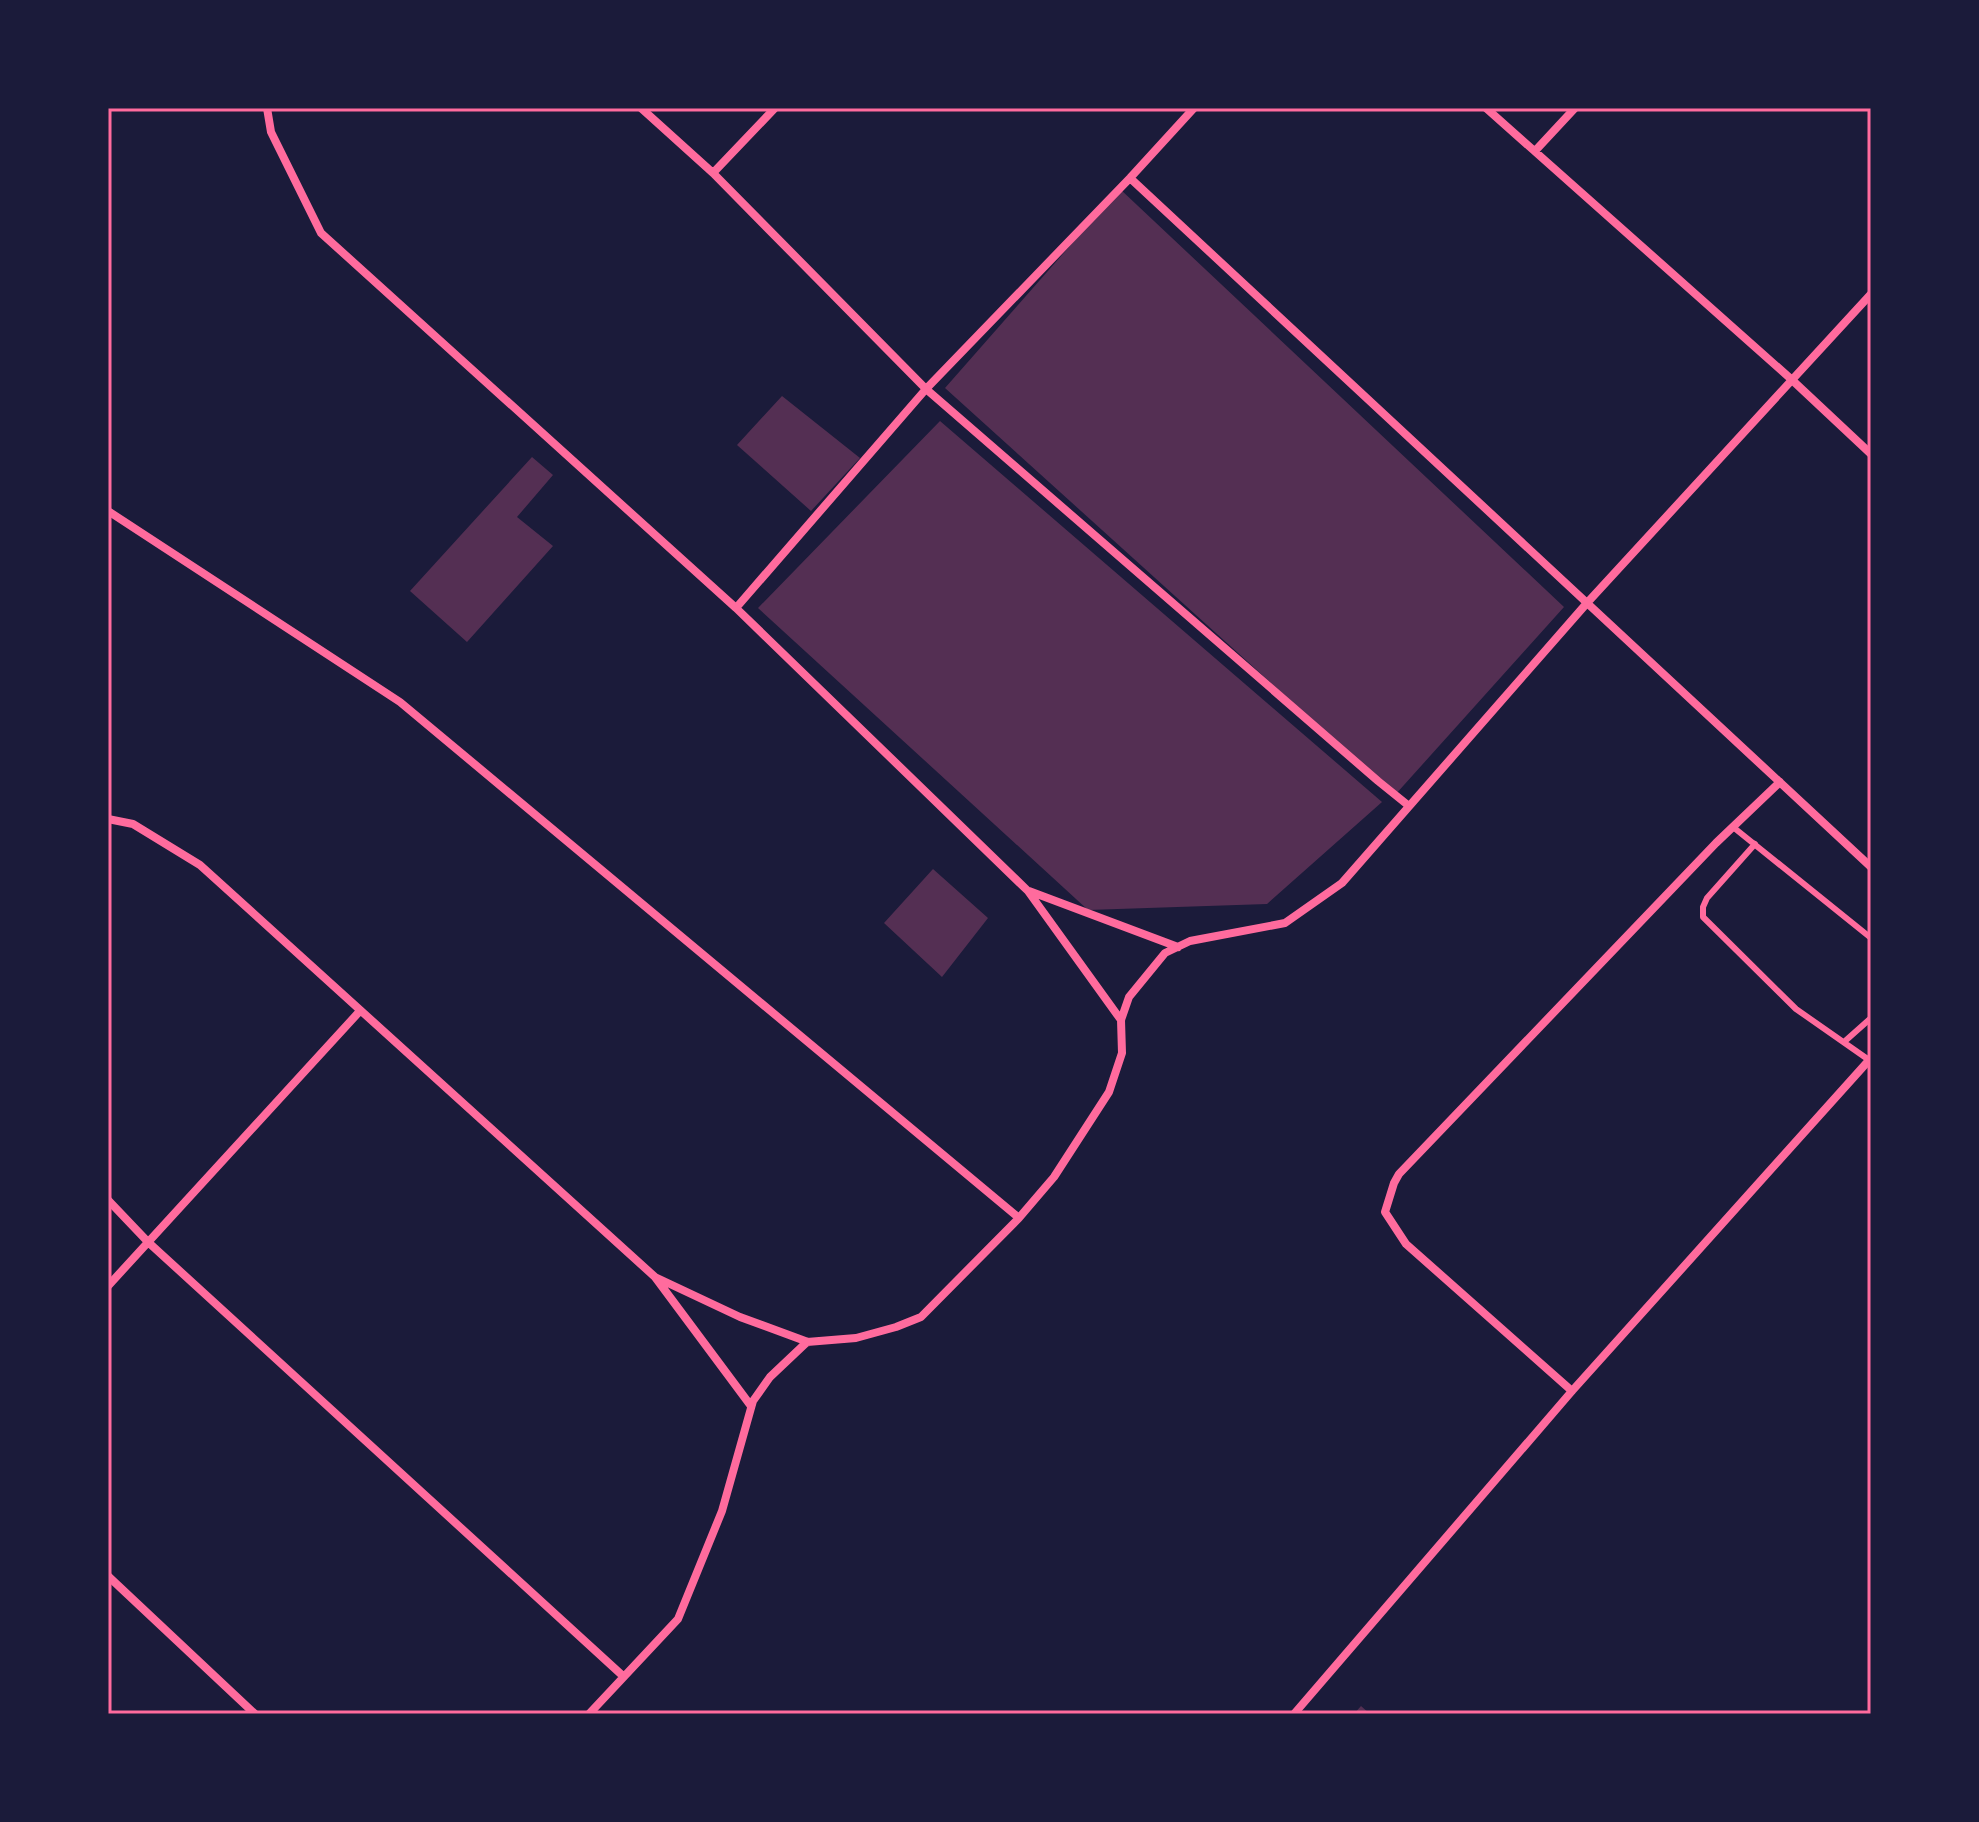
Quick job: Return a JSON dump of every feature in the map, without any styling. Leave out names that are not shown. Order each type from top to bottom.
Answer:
[{"type":"street","points":[[267,108],[271,132],[321,233],[736,608],[1028,891],[1121,1020]]},
{"type":"street","points":[[641,108],[713,173],[926,389],[1409,806]]},
{"type":"street","points":[[713,173],[775,108]]},
{"type":"street","points":[[736,608],[926,389],[1194,108]]},
{"type":"street","points":[[1486,108],[1871,454]]},
{"type":"street","points":[[1535,151],[1575,108]]},
{"type":"street","points":[[1130,178],[1871,867]]},
{"type":"street","points":[[655,1277],[740,1317],[808,1342],[856,1338],[921,1317],[1019,1218],[1054,1177],[1109,1092],[1122,1053],[1121,1020],[1129,997],[1165,953],[1190,941],[1285,923],[1342,883],[1587,603],[1871,294]]},
{"type":"street","points":[[108,511],[400,702],[1019,1218]]},
{"type":"street","points":[[1572,1391],[1406,1244],[1385,1212],[1394,1183],[1399,1174],[1733,827],[1780,782]]},
{"type":"street","points":[[108,819],[133,824],[200,865],[655,1277],[751,1406]]},
{"type":"street","points":[[1028,891],[1178,947]]},
{"type":"street","points":[[108,1286],[359,1012]]},
{"type":"street","points":[[1294,1714],[1572,1391],[1870,1059]]},
{"type":"street","points":[[108,1200],[148,1242],[623,1676]]},
{"type":"street","points":[[589,1714],[678,1619],[722,1511],[751,1406],[770,1377],[808,1342]]},
{"type":"street","points":[[108,1576],[255,1714]]},
{"type":"lane","points":[[1733,827],[1871,938]]},
{"type":"lane","points":[[1755,844],[1707,898],[1703,917],[1796,1009],[1870,1059]]},
{"type":"lane","points":[[1844,1042],[1871,1018]]},
{"type":"building","points":[[1120,189],[1564,607],[1395,795],[945,388]]},
{"type":"building","points":[[782,396],[860,458],[811,511],[737,445]]},
{"type":"building","points":[[940,421],[1382,802],[1267,904],[1088,910],[758,608]]},
{"type":"building","points":[[532,457],[553,475],[517,517],[553,546],[467,642],[410,591]]},
{"type":"building","points":[[933,869],[988,918],[942,977],[884,923]]},
{"type":"building","points":[[1361,1706],[1370,1714],[1354,1714]]}]
